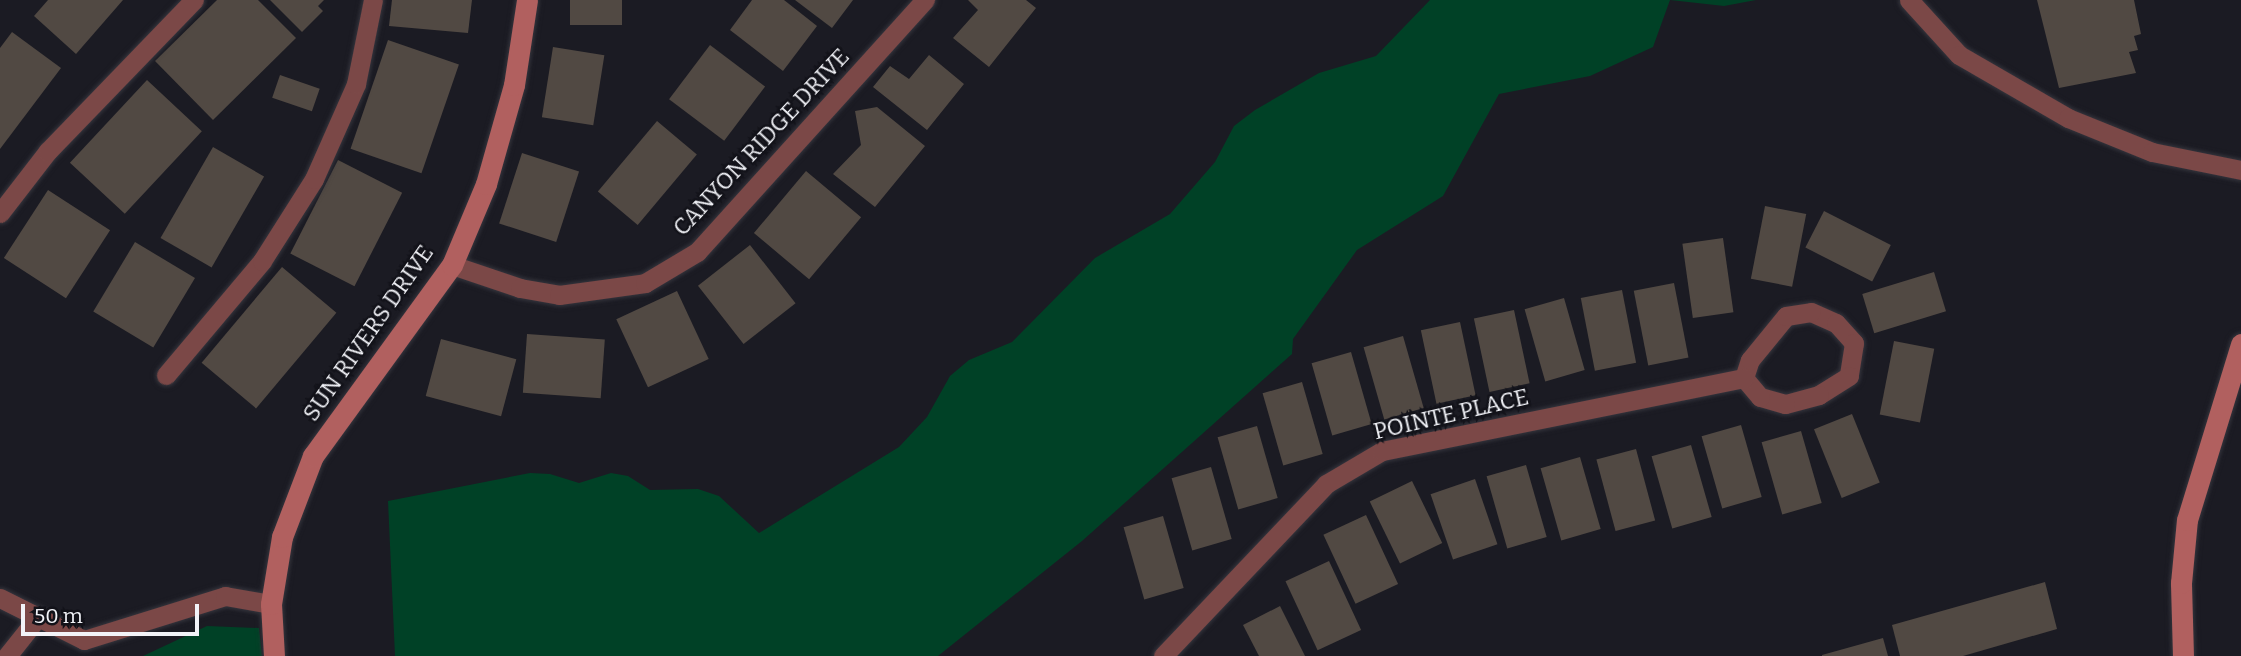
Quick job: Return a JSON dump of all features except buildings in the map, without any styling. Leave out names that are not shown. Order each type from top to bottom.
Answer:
[{"type":"street","points":[[0,213],[48,151],[141,49],[194,0]]},
{"type":"street","points":[[166,375],[262,261],[314,179],[356,84],[373,0]]},
{"type":"street","name":"SUN RIVERS DRIVE","points":[[274,656],[271,604],[282,537],[313,456],[452,265],[486,184],[510,97],[527,0]]},
{"type":"street","name":"CANYON RIDGE DRIVE","points":[[452,265],[520,288],[559,295],[645,283],[697,252],[925,0]]},
{"type":"street","points":[[1909,0],[1959,55],[2068,118],[2152,152],[2241,170]]},
{"type":"street","points":[[1811,312],[1836,323],[1854,343],[1849,376],[1819,395],[1785,404],[1759,397],[1744,378],[1768,334],[1786,316],[1811,312]]},
{"type":"street","points":[[2183,656],[2181,583],[2187,520],[2241,344]]},
{"type":"street","name":"POINTE PLACE","points":[[1163,656],[1326,484],[1372,455],[1744,378]]},
{"type":"street","points":[[0,598],[84,640],[225,596],[271,604]]},
{"type":"street","points":[[6,656],[38,617]]},
{"type":"green space","points":[[1430,0],[1670,0],[1653,47],[1590,76],[1499,94],[1443,196],[1357,250],[1293,339],[1292,354],[1082,541],[938,656],[395,656],[388,501],[530,473],[550,474],[579,483],[611,473],[628,476],[650,490],[698,489],[719,496],[759,533],[899,447],[927,417],[950,376],[969,360],[1012,342],[1095,258],[1170,214],[1215,162],[1234,126],[1255,110],[1319,73],[1376,56]]},
{"type":"green space","points":[[1670,0],[1756,0],[1724,6]]},
{"type":"green space","points":[[207,626],[259,628],[262,656],[143,656]]}]
